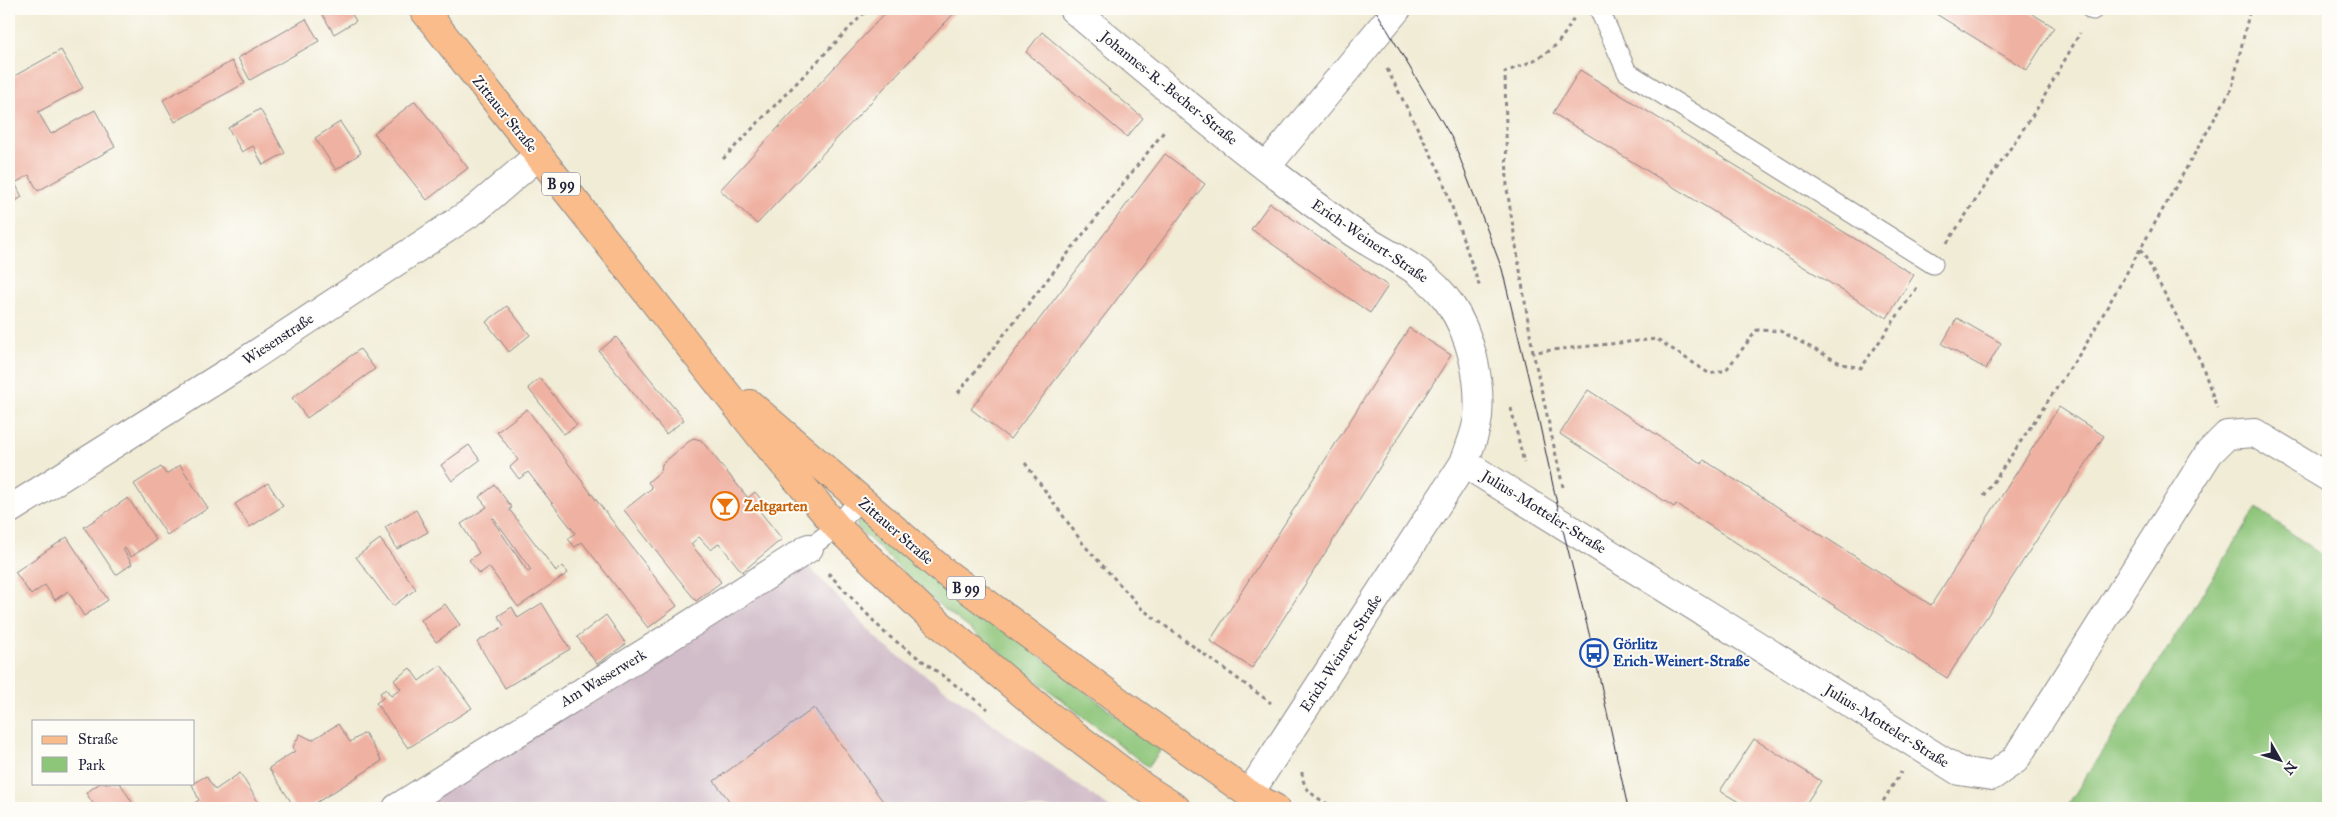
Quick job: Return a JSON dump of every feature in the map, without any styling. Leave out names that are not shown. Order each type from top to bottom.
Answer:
[{"type":"main road","name":"Zittauer Straße","points":[[423,9],[765,442],[837,527],[923,610],[1047,714],[1142,786],[1176,808]]},
{"type":"main road","name":"Zittauer Straße","points":[[700,360],[942,570],[1121,703],[1244,801],[1275,808]]},
{"type":"street","name":"Johannes-R.-Becher-Straße","points":[[1073,9],[1186,104],[1266,167]]},
{"type":"street","points":[[1266,167],[1397,9]]},
{"type":"street","name":"Wiesenstraße","points":[[9,510],[238,366],[476,208],[538,155]]},
{"type":"street","name":"Erich-Weinert-Straße","points":[[1244,801],[1464,463],[1478,417],[1477,379],[1468,339],[1450,304],[1424,274],[1350,230],[1266,167]]},
{"type":"street","points":[[2227,435],[2255,432],[2328,477]]},
{"type":"street","name":"Julius-Motteler-Straße","points":[[1464,463],[1959,771],[1992,776],[2015,760],[2209,453],[2227,435]]},
{"type":"street","name":"Am Wasserwerk","points":[[397,808],[564,701],[706,616],[809,548]]},
{"type":"lane","points":[[1599,9],[1628,72],[1933,264]]},
{"type":"lane","points":[[809,548],[837,527],[859,499]]},
{"type":"path","points":[[723,159],[868,9]]},
{"type":"path","points":[[1572,529],[1533,352],[1507,189],[1505,72],[1544,57],[1564,37],[1578,9]]},
{"type":"path","points":[[1533,352],[1657,339],[1710,374],[1726,370],[1757,330],[1780,331],[1842,364],[1861,368],[2040,104],[2092,9]]},
{"type":"path","points":[[1984,496],[2085,346],[2232,88],[2250,9]]},
{"type":"path","points":[[1372,39],[1440,172],[1481,291]]},
{"type":"path","points":[[958,393],[1186,104]]},
{"type":"path","points":[[2141,248],[2201,362],[2227,435]]},
{"type":"path","points":[[1510,403],[1535,506]]},
{"type":"path","points":[[1025,463],[1084,545],[1142,609],[1275,705],[1265,724],[1307,752],[1302,774],[1303,782],[1308,790],[1335,808]]},
{"type":"path","points":[[1879,808],[1917,745]]},
{"type":"shaded area","points":[[800,557],[882,644],[1110,808],[405,808]]},
{"type":"green space","points":[[2257,508],[2328,560],[2328,802],[2325,808],[2066,808]]},
{"type":"green space","points":[[861,518],[1161,750],[1148,767],[934,601],[857,527],[857,522]]},
{"type":"building","points":[[325,9],[349,9],[356,21],[334,34],[321,12]]},
{"type":"building","points":[[889,9],[958,9],[757,224],[720,190]]},
{"type":"building","points":[[1928,9],[2024,9],[2054,27],[2027,70]]},
{"type":"building","points":[[306,19],[319,41],[250,80],[238,58]]},
{"type":"building","points":[[1042,32],[1143,118],[1127,137],[1026,52]]},
{"type":"building","points":[[61,50],[83,88],[38,112],[51,134],[95,110],[115,147],[38,191],[29,175],[15,183],[22,197],[9,205],[9,79]]},
{"type":"building","points":[[232,61],[245,83],[175,122],[163,100]]},
{"type":"building","points":[[1580,70],[1914,275],[1887,318],[1553,113]]},
{"type":"building","points":[[415,101],[468,168],[427,200],[374,133]]},
{"type":"building","points":[[260,109],[285,153],[263,165],[253,146],[242,152],[228,128]]},
{"type":"building","points":[[340,122],[361,153],[336,170],[315,138]]},
{"type":"building","points":[[1165,154],[1205,184],[1010,439],[971,409]]},
{"type":"building","points":[[1270,203],[1388,286],[1370,313],[1251,229]]},
{"type":"building","points":[[507,306],[530,335],[509,352],[486,322]]},
{"type":"building","points":[[1957,318],[2001,343],[1986,369],[1942,344]]},
{"type":"building","points":[[1409,328],[1451,355],[1252,668],[1210,641]]},
{"type":"building","points":[[616,337],[684,420],[666,434],[599,351]]},
{"type":"building","points":[[360,349],[375,369],[307,418],[292,398]]},
{"type":"building","points":[[540,378],[577,425],[564,434],[528,388]]},
{"type":"building","points":[[1588,390],[1702,464],[1704,460],[1931,605],[2059,407],[2104,436],[1947,678],[1676,504],[1674,507],[1560,434]]},
{"type":"building","points":[[527,409],[677,606],[648,628],[582,542],[575,547],[568,539],[575,533],[528,472],[519,479],[510,467],[518,460],[497,432]]},
{"type":"building","points":[[693,438],[701,440],[748,498],[755,492],[765,504],[758,509],[782,539],[742,572],[719,543],[711,550],[699,537],[691,544],[721,582],[696,601],[624,510],[652,488],[648,482],[661,471],[662,464]]},
{"type":"building","points":[[469,445],[480,460],[452,481],[441,465]]},
{"type":"building","points":[[180,465],[208,508],[167,535],[134,484],[161,467],[166,474]]},
{"type":"building","points":[[268,483],[283,506],[250,527],[235,504]]},
{"type":"building","points":[[495,485],[512,508],[509,509],[556,571],[563,566],[568,573],[518,607],[489,567],[479,574],[469,560],[479,553],[461,524],[487,507],[479,497]],"holes":[[[494,518],[531,570],[528,572],[492,519]]]},
{"type":"building","points":[[128,498],[156,540],[131,557],[125,548],[123,549],[132,564],[116,575],[84,527]]},
{"type":"building","points":[[416,510],[428,532],[397,549],[385,527]]},
{"type":"building","points":[[67,537],[108,600],[84,616],[68,591],[55,600],[45,585],[31,595],[15,572]]},
{"type":"building","points":[[380,539],[416,589],[393,606],[356,557]]},
{"type":"building","points":[[542,603],[570,649],[505,688],[477,642],[504,626],[498,616],[512,607],[518,618]]},
{"type":"building","points":[[445,604],[460,625],[436,642],[421,620]]},
{"type":"building","points":[[606,615],[626,644],[597,664],[577,637]]},
{"type":"building","points":[[441,665],[472,708],[408,748],[376,703],[383,698],[380,693],[386,689],[391,696],[401,689],[394,680],[410,668],[419,681]]},
{"type":"building","points":[[814,708],[888,808],[735,808],[714,781]]},
{"type":"building","points":[[338,724],[350,742],[365,733],[382,761],[308,808],[295,808],[269,768],[295,751],[293,747],[300,734],[312,740]]},
{"type":"building","points":[[1754,739],[1821,781],[1803,808],[1749,808],[1720,791]]},
{"type":"building","points":[[240,773],[262,808],[187,808],[199,800],[192,784],[206,776],[215,790]]},
{"type":"building","points":[[99,784],[121,784],[132,802],[123,808],[96,808],[86,793]]},
{"type":"tram line","points":[[1375,9],[1453,140],[1502,269],[1561,522],[1594,653],[1628,808]]},
{"type":"place","name":"Zeltgarten","points":[[725,506]]},
{"type":"place","name":"Görlitz Erich-Weinert-Straße","points":[[1594,653]]}]
